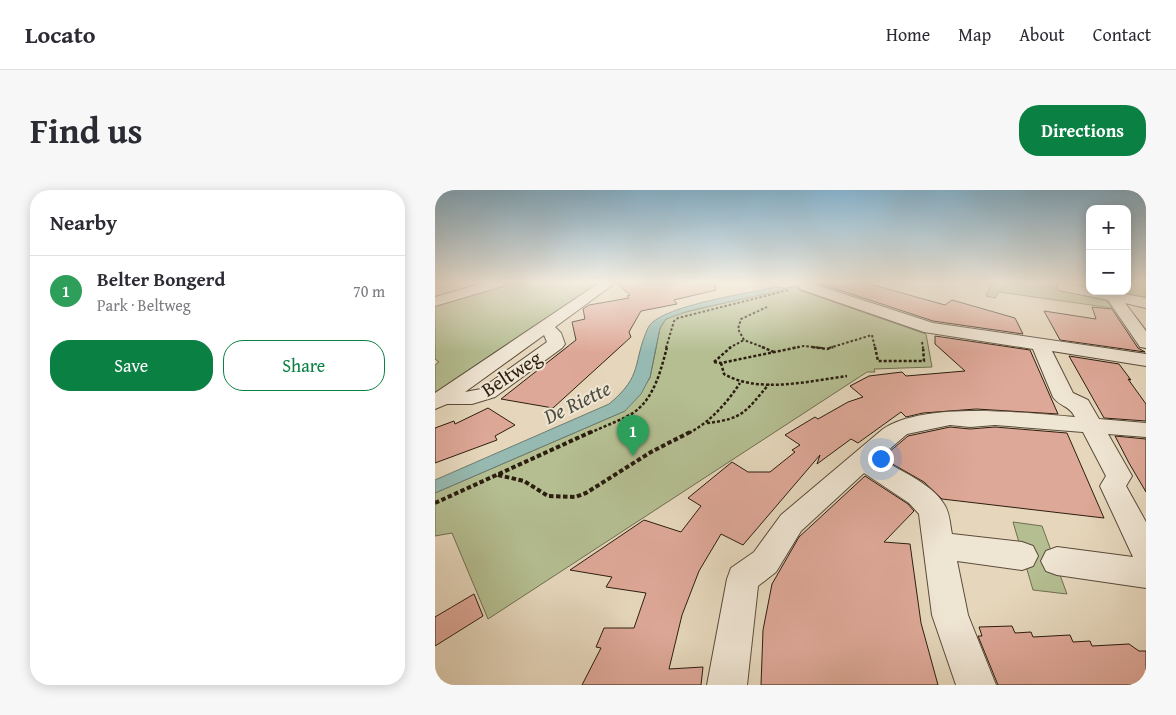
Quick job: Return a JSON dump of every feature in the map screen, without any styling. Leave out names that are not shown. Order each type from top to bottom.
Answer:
[{"type":"street","name":"Beltweg","points":[[439,401],[472,398],[488,393],[556,344],[553,333],[543,328],[575,306]]},
{"type":"street","points":[[863,306],[921,326],[1146,360]]},
{"type":"street","points":[[1120,306],[1146,342]]},
{"type":"street","points":[[1039,344],[1064,397],[1080,405],[1092,424],[1119,476],[1113,486],[1143,541]]},
{"type":"street","points":[[727,685],[743,579],[765,562],[791,523],[900,428],[950,418],[970,420],[1019,418],[1146,430]]},
{"type":"street","points":[[863,460],[919,496],[933,510],[950,615],[976,685]]},
{"type":"street","points":[[938,546],[1022,556]]},
{"type":"street","points":[[1057,561],[1146,573]]},
{"type":"path","points":[[435,503],[633,413],[643,406],[656,380],[674,321],[678,318],[725,306]]},
{"type":"path","points":[[767,307],[741,318],[738,329],[744,340],[775,352]]},
{"type":"path","points":[[744,340],[732,346],[714,362],[721,363],[804,346],[827,349],[872,335],[878,361],[924,361],[921,326]]},
{"type":"path","points":[[721,363],[720,369],[723,376],[740,383],[796,383],[847,376]]},
{"type":"path","points":[[498,475],[524,480],[534,489],[548,496],[575,497],[608,481],[651,452],[707,422],[733,394],[740,383]]},
{"type":"path","points":[[707,422],[726,422],[741,416],[769,383]]},
{"type":"green space","points":[[435,306],[568,306],[435,398],[435,365],[439,362],[435,359]]},
{"type":"green space","points":[[711,306],[846,306],[926,334],[932,367],[874,369],[875,372],[867,372],[488,619],[452,533],[435,536],[435,493],[625,411],[650,378],[660,328],[666,319],[674,315]]},
{"type":"green space","points":[[1013,522],[1042,526],[1067,594],[1033,590]]},
{"type":"water","points":[[710,306],[688,311],[666,319],[660,328],[650,377],[641,394],[625,411],[435,493],[435,480],[609,404],[628,385],[633,376],[648,328],[655,320],[686,307]]},
{"type":"building","points":[[587,306],[666,306],[641,311],[629,332],[631,337],[553,408],[501,399],[576,340],[572,322],[585,319],[583,309]]},
{"type":"building","points":[[888,306],[973,306],[1015,318],[1023,334],[933,321]]},
{"type":"building","points":[[1092,307],[1112,309],[1138,348],[1145,352],[1060,340],[1044,311],[1096,319]]},
{"type":"building","points":[[935,336],[1030,350],[1058,414],[976,409],[923,413],[906,417],[901,412],[858,443],[851,439],[817,464],[820,455],[743,545],[721,534],[699,571],[682,615],[669,669],[703,667],[701,685],[582,685],[601,648],[596,647],[604,628],[634,628],[646,593],[606,587],[612,577],[570,570],[644,520],[681,532],[701,506],[688,498],[732,462],[748,472],[770,472],[795,452],[792,450],[800,445],[785,435],[815,417],[818,419],[848,402],[863,397],[850,386],[869,376],[902,372],[906,376],[965,371],[935,344]]},
{"type":"building","points":[[1069,356],[1119,364],[1146,404],[1146,421],[1104,418]]},
{"type":"building","points":[[488,408],[515,425],[495,436],[497,440],[435,463],[435,428],[454,421],[455,424]]},
{"type":"building","points":[[950,427],[970,429],[995,427],[1067,433],[1104,518],[942,499],[924,482],[882,458],[908,436]]},
{"type":"building","points":[[1115,436],[1146,439],[1146,492],[1129,463]]},
{"type":"building","points":[[865,476],[908,504],[914,511],[884,542],[910,544],[921,623],[938,685],[761,685],[763,630],[772,584],[799,537]]},
{"type":"building","points":[[474,594],[483,616],[435,646],[435,617]]},
{"type":"building","points":[[1012,626],[1015,633],[1031,632],[1033,637],[1070,635],[1073,642],[1090,641],[1092,646],[1129,644],[1139,651],[1146,651],[1146,685],[998,685],[978,636],[982,636],[979,627]]},
{"type":"place","name":"Belter Bongerd","points":[[633,456]]},
{"type":"water label","name":"De Riette","points":[[577,402]]}]
